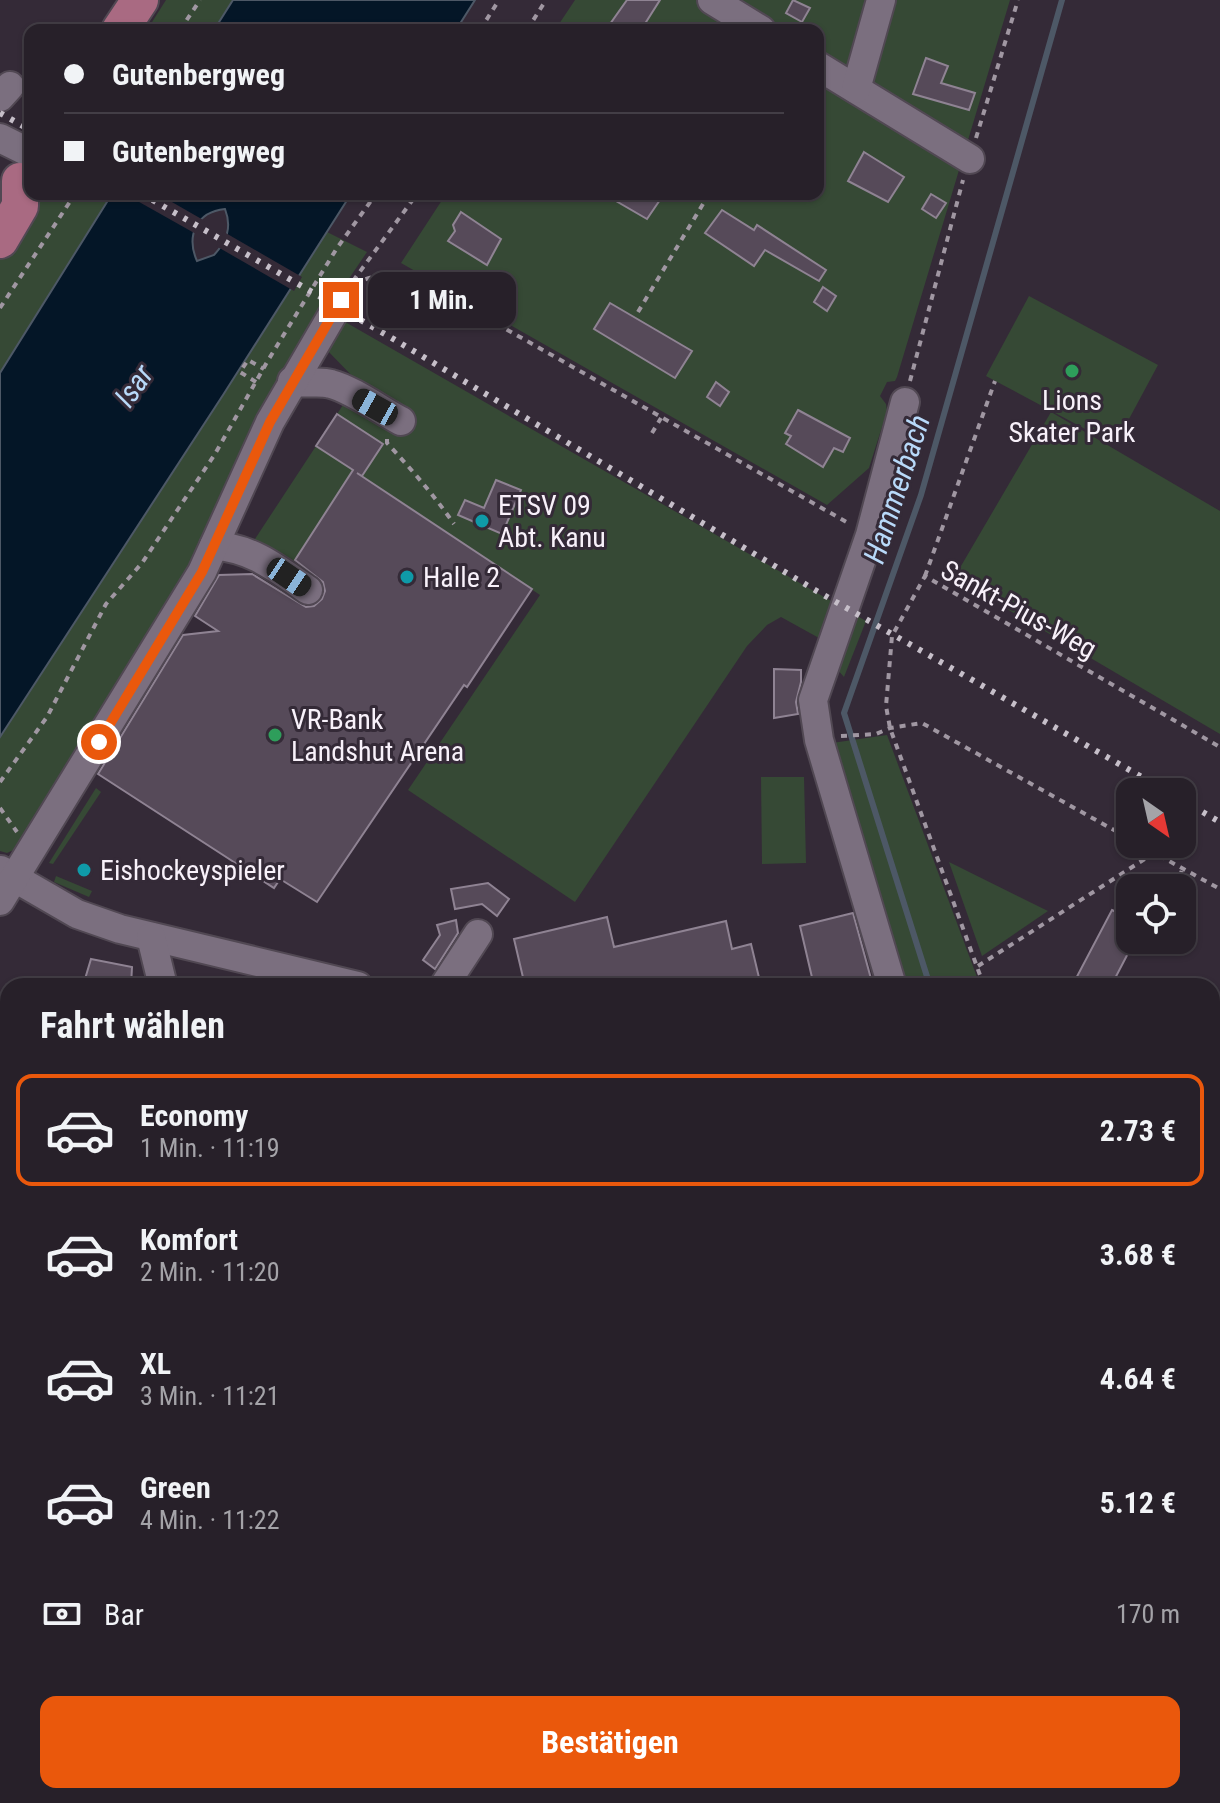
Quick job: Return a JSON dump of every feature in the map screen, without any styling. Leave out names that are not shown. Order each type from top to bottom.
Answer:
[{"type":"main road","points":[[124,24],[140,0]]},
{"type":"main road","points":[[0,240],[20,206],[16,171]]},
{"type":"street","points":[[712,0],[751,24]]},
{"type":"street","points":[[856,89],[881,0]]},
{"type":"street","points":[[824,70],[970,159]]},
{"type":"street","points":[[0,138],[16,171]]},
{"type":"street","points":[[324,978],[151,937],[77,914],[5,883],[171,624],[214,546],[270,422],[346,292]]},
{"type":"street","points":[[292,381],[341,387],[401,421]]},
{"type":"street","points":[[890,978],[819,740],[813,700],[870,535],[905,402]]},
{"type":"street","points":[[214,546],[247,551],[308,590]]},
{"type":"street","points":[[449,978],[478,934]]},
{"type":"street","points":[[151,937],[161,978]]},
{"type":"path","points":[[184,24],[200,0]]},
{"type":"path","points":[[484,24],[499,0]]},
{"type":"path","points":[[531,24],[546,0]]},
{"type":"path","points":[[905,402],[948,230],[1018,0]]},
{"type":"path","points":[[0,308],[71,200]]},
{"type":"path","points":[[0,782],[47,717],[106,604],[142,563],[207,466],[337,248],[372,200]]},
{"type":"path","points":[[346,292],[413,200]]},
{"type":"path","points":[[638,312],[705,200]]},
{"type":"path","points":[[346,292],[389,273],[414,277],[870,535]]},
{"type":"path","points":[[256,382],[240,372],[248,360],[264,369]]},
{"type":"path","points":[[925,576],[995,381]]},
{"type":"path","points":[[652,433],[661,418]]},
{"type":"path","points":[[401,421],[386,439],[387,443],[439,500],[454,524]]},
{"type":"path","name":"Sankt-Pius-Weg","points":[[982,978],[890,728],[886,706],[892,636],[925,576],[1220,747]]},
{"type":"path","points":[[840,737],[876,734],[890,728],[922,723],[1116,831]]},
{"type":"path","points":[[978,966],[1146,858]]},
{"type":"path","points":[[1164,858],[1220,889]]},
{"type":"path","points":[[1181,874],[1183,867]]},
{"type":"green space","points":[[166,0],[233,0],[218,24],[151,24]]},
{"type":"green space","points":[[575,0],[1010,0],[897,377],[895,381],[887,382],[880,396],[887,411],[869,468],[827,505],[401,263],[442,200],[824,200],[824,24],[559,24]]},
{"type":"green space","points":[[36,200],[108,200],[0,373],[0,260]]},
{"type":"green space","points":[[327,232],[367,252],[321,320],[197,563],[18,848],[7,853],[0,851],[0,737]]},
{"type":"green space","name":"Lions Skater Park","points":[[1029,296],[1158,365],[1115,445],[986,376]]},
{"type":"green space","points":[[340,319],[866,621],[844,677],[836,668],[839,654],[819,638],[781,617],[767,625],[747,646],[575,902],[408,790],[540,595],[362,476],[383,444],[337,414],[358,382],[324,347]]},
{"type":"green space","points":[[1051,412],[1220,511],[1220,734],[954,578]]},
{"type":"green space","points":[[316,446],[353,470],[291,567],[253,542]]},
{"type":"green space","points":[[887,735],[977,978],[902,978],[825,744]]},
{"type":"green space","points":[[761,777],[804,777],[806,863],[762,864]]},
{"type":"green space","points":[[96,788],[101,792],[53,864],[49,863]]},
{"type":"green space","points":[[949,862],[1048,911],[982,956]]},
{"type":"green space","points":[[56,876],[92,891],[89,897],[54,882]]},
{"type":"water","points":[[233,0],[475,0],[460,24],[218,24]]},
{"type":"water","name":"Isar","points":[[108,200],[347,200],[223,395],[0,737],[0,373]],"holes":[[[225,209],[228,228],[214,255],[197,261],[193,234],[200,220]]]},
{"type":"pier","points":[[136,200],[168,200],[205,221],[196,234]]},
{"type":"pier","points":[[224,232],[302,277],[294,291],[216,246]]},
{"type":"building","points":[[627,0],[660,0],[645,24],[610,24]]},
{"type":"building","points":[[793,0],[810,8],[802,22],[786,13]]},
{"type":"building","points":[[926,58],[948,66],[941,83],[975,93],[969,110],[913,94]]},
{"type":"building","points":[[864,152],[904,177],[888,202],[848,181]]},
{"type":"building","points":[[931,194],[946,203],[936,218],[922,209]]},
{"type":"building","points":[[614,200],[660,200],[647,219]]},
{"type":"building","points":[[722,210],[754,230],[757,225],[826,270],[819,281],[765,250],[754,266],[705,233]]},
{"type":"building","points":[[461,212],[501,239],[487,265],[448,241]]},
{"type":"building","points":[[823,287],[836,296],[827,311],[814,302]]},
{"type":"building","points":[[610,303],[692,351],[675,378],[594,329]]},
{"type":"building","points":[[716,382],[729,392],[720,406],[707,397]]},
{"type":"building","points":[[798,410],[850,438],[843,452],[834,448],[823,467],[786,444],[791,436],[785,433]]},
{"type":"building","name":"VR-Bank Landshut Arena","points":[[337,414],[383,444],[362,476],[357,473],[532,589],[317,902],[280,879],[274,888],[98,774],[183,635],[218,631],[195,616],[219,575],[252,574],[306,607],[314,606],[322,599],[325,591],[323,582],[295,560],[353,470],[316,446]]},
{"type":"building","points":[[496,480],[521,490],[502,534],[458,515],[465,500],[484,508]]},
{"type":"building","points":[[774,669],[801,670],[796,702],[798,714],[774,718]]},
{"type":"building","points":[[488,883],[509,899],[497,916],[482,904],[455,909],[451,889]]},
{"type":"building","points":[[1112,910],[1116,912],[1116,954],[1128,954],[1115,978],[1076,978]]},
{"type":"building","points":[[853,913],[871,978],[812,978],[800,926]]},
{"type":"building","points":[[607,917],[614,947],[726,921],[732,949],[751,944],[759,978],[523,978],[514,939]]},
{"type":"building","points":[[456,920],[458,933],[435,969],[423,960],[440,935],[437,925]]},
{"type":"building","points":[[91,959],[132,967],[131,978],[85,978]]},
{"type":"waterway","name":"Hammerbach","points":[[927,978],[844,713],[921,495],[1062,0]]},
{"type":"railway","points":[[0,113],[24,127]]},
{"type":"railway","points":[[152,200],[385,334],[815,590],[1144,778]]},
{"type":"railway","points":[[1196,808],[1220,822]]},
{"type":"place","name":"Lions Skater Park","points":[[1072,371]]},
{"type":"place","name":"ETSV 09 Abt. Kanu","points":[[482,521]]},
{"type":"place","name":"Halle 2","points":[[407,577]]},
{"type":"place","name":"VR-Bank Landshut Arena","points":[[275,735]]},
{"type":"place","name":"Eishockeyspieler","points":[[84,870]]},
{"type":"route","points":[[99,742],[202,572],[270,422],[341,300]]}]
